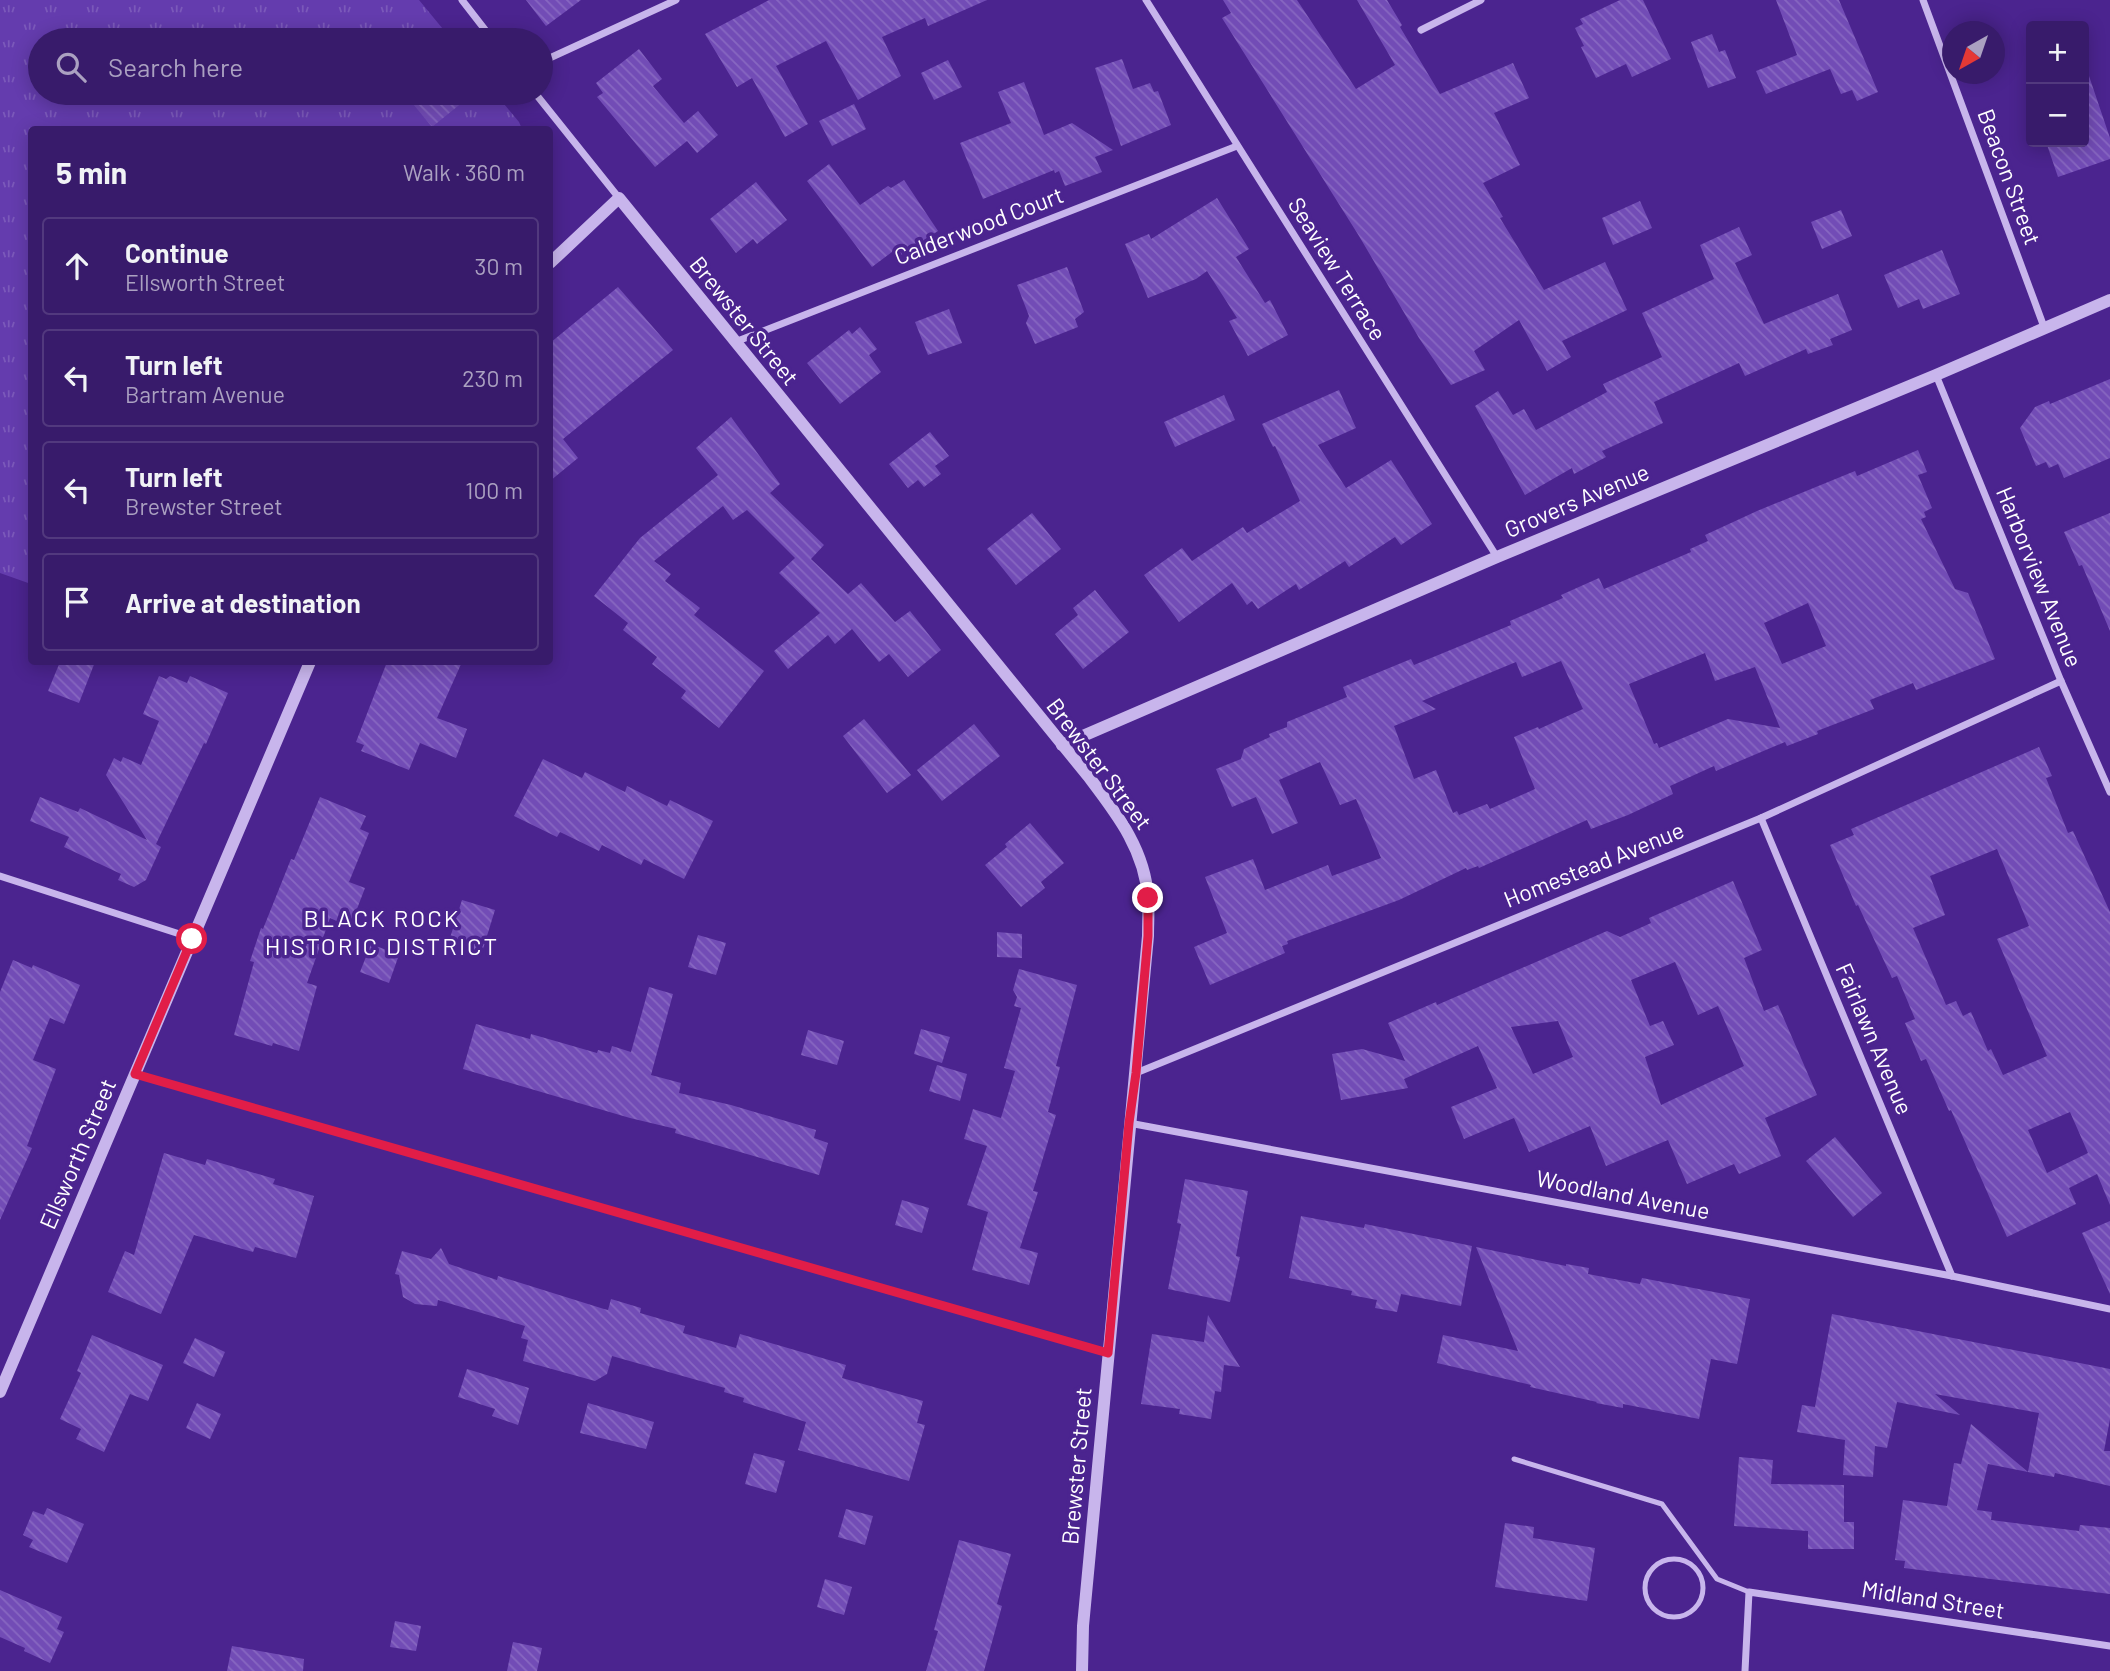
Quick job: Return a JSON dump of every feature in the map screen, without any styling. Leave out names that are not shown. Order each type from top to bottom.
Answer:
[{"type":"street","points":[[462,0],[484,28]]},
{"type":"street","points":[[553,56],[676,0]]},
{"type":"street","name":"Seaview Terrace","points":[[1146,0],[1497,557]]},
{"type":"street","points":[[1421,30],[1480,0]]},
{"type":"street","name":"Beacon Street","points":[[1923,0],[2044,327]]},
{"type":"street","name":"Brewster Street","points":[[545,105],[1108,802],[1131,837],[1146,877],[1148,936],[1083,1626],[1082,1671]]},
{"type":"street","name":"Calderwood Court","points":[[734,342],[1237,146]]},
{"type":"street","points":[[553,260],[619,198]]},
{"type":"street","name":"Grovers Avenue","points":[[1062,746],[1497,557],[2110,300]]},
{"type":"street","name":"Harborview Avenue","points":[[1936,375],[2061,681],[2110,792]]},
{"type":"street","name":"Ellsworth Street","points":[[0,1392],[309,665]]},
{"type":"street","name":"Homestead Avenue","points":[[1136,1073],[1761,818],[2061,681]]},
{"type":"street","name":"Fairlawn Avenue","points":[[1761,818],[1952,1276]]},
{"type":"street","points":[[0,876],[192,939]]},
{"type":"street","points":[[135,1074],[1108,1353]]},
{"type":"street","name":"Woodland Avenue","points":[[1129,1123],[1952,1276],[2110,1309]]},
{"type":"street","points":[[1745,1671],[1749,1592]]},
{"type":"street","name":"Midland Street","points":[[1749,1592],[2110,1646]]},
{"type":"lane","points":[[1514,1459],[1662,1504],[1717,1578],[1749,1592]]},
{"type":"lane","points":[[1693,1566],[1702,1556]]},
{"type":"lane","points":[[1665,1560],[1685,1561],[1693,1566],[1700,1574],[1703,1584],[1700,1603],[1686,1615],[1668,1618],[1659,1614],[1646,1600],[1644,1591],[1649,1572],[1656,1564],[1665,1560]]},
{"type":"green space","points":[[0,0],[419,0],[442,28],[28,28],[28,105],[505,105],[521,126],[28,126],[28,583],[0,573]]},
{"type":"building","points":[[526,0],[581,0],[546,26]]},
{"type":"building","points":[[769,0],[987,0],[928,26],[925,18],[882,37],[901,76],[858,100],[826,41],[776,66],[808,124],[785,137],[752,78],[737,87],[705,34]]},
{"type":"building","points":[[1223,0],[1297,0],[1356,89],[1395,65],[1357,0],[1387,0],[1440,94],[1513,63],[1529,98],[1494,113],[1520,165],[1483,183],[1503,217],[1500,218],[1544,290],[1605,262],[1627,310],[1562,341],[1571,357],[1547,371],[1519,320],[1474,351],[1485,370],[1451,385],[1419,338],[1359,236],[1222,18],[1231,13]]},
{"type":"building","points":[[1620,0],[1643,0],[1671,59],[1632,77],[1626,64],[1596,78],[1575,28],[1583,24],[1580,19]]},
{"type":"building","points":[[1776,0],[1839,0],[1878,92],[1857,101],[1852,90],[1841,94],[1830,69],[1766,94],[1756,71],[1797,55]]},
{"type":"building","points":[[1712,34],[1719,52],[1725,50],[1736,78],[1708,88],[1691,42]]},
{"type":"building","points":[[639,49],[662,79],[653,86],[684,123],[698,111],[718,135],[697,153],[687,141],[655,167],[597,97],[603,93],[596,83]]},
{"type":"building","points":[[1122,59],[1133,89],[1150,83],[1154,92],[1158,91],[1171,125],[1121,146],[1095,68]]},
{"type":"building","points":[[948,60],[962,87],[934,100],[921,73]]},
{"type":"building","points":[[2089,76],[2110,138],[2110,159],[2058,177],[2048,147],[2089,147]]},
{"type":"building","points":[[1024,82],[1044,135],[1072,123],[1113,150],[1095,157],[1102,172],[1065,186],[1059,171],[1055,173],[1054,170],[983,199],[960,143],[1011,123],[998,92]]},
{"type":"building","points":[[854,104],[866,129],[832,146],[819,121]]},
{"type":"building","points":[[414,105],[459,105],[433,126]]},
{"type":"building","points":[[829,164],[860,205],[888,186],[891,188],[904,180],[938,231],[901,255],[896,249],[872,267],[807,181]]},
{"type":"building","points":[[756,182],[787,220],[757,244],[753,239],[736,253],[710,219]]},
{"type":"building","points":[[1217,198],[1249,249],[1236,257],[1265,303],[1270,300],[1288,335],[1248,356],[1229,321],[1237,318],[1207,271],[1196,279],[1148,298],[1125,244],[1149,234],[1151,239]]},
{"type":"building","points":[[1640,201],[1652,228],[1613,245],[1602,218]]},
{"type":"building","points":[[1841,210],[1852,236],[1822,249],[1811,222]]},
{"type":"building","points":[[1739,227],[1752,255],[1735,263],[1764,324],[1838,294],[1852,330],[1830,339],[1833,345],[1808,354],[1806,349],[1745,376],[1739,363],[1654,402],[1663,423],[1602,451],[1606,457],[1574,474],[1572,468],[1525,495],[1475,406],[1498,391],[1513,415],[1524,409],[1536,430],[1607,392],[1603,384],[1662,357],[1642,313],[1714,279],[1700,245]]},
{"type":"building","points":[[1942,250],[1960,294],[1923,309],[1919,299],[1898,308],[1884,275]]},
{"type":"building","points":[[1067,267],[1084,312],[1075,319],[1078,327],[1035,344],[1026,323],[1029,316],[1017,285]]},
{"type":"building","points":[[618,287],[673,350],[563,439],[578,458],[553,479],[553,341]]},
{"type":"building","points":[[949,309],[962,343],[928,355],[915,322]]},
{"type":"building","points":[[860,327],[877,349],[869,355],[881,372],[840,404],[807,363],[849,330],[852,334]]},
{"type":"building","points":[[2110,379],[2110,458],[2064,478],[2058,464],[2049,468],[2046,462],[2036,466],[2020,428],[2035,407],[2049,401],[2050,404]]},
{"type":"building","points":[[1339,390],[1356,428],[1318,445],[1346,488],[1391,460],[1432,524],[1401,545],[1395,537],[1349,567],[1345,561],[1299,590],[1296,584],[1258,609],[1252,601],[1247,605],[1232,583],[1179,622],[1144,575],[1182,548],[1192,561],[1243,527],[1247,533],[1300,501],[1262,424]]},
{"type":"building","points":[[1224,395],[1235,420],[1175,447],[1164,422]]},
{"type":"building","points":[[731,417],[780,484],[770,493],[824,545],[811,559],[848,594],[861,583],[895,622],[910,611],[941,650],[908,677],[889,654],[879,662],[852,629],[835,644],[828,635],[788,669],[774,651],[820,613],[779,573],[795,558],[747,510],[733,520],[723,506],[654,561],[671,574],[665,581],[700,608],[694,615],[764,671],[719,728],[681,698],[686,691],[652,664],[657,657],[623,630],[628,623],[594,596],[640,538],[718,475],[696,448]]},
{"type":"building","points":[[930,432],[949,456],[935,466],[941,474],[924,487],[918,480],[908,488],[889,464]]},
{"type":"building","points":[[1918,450],[1927,472],[1918,475],[1932,508],[1924,512],[1926,517],[1921,519],[1955,589],[1968,593],[1995,659],[1916,690],[1913,683],[1870,700],[1874,709],[1787,746],[1785,742],[1716,771],[1714,766],[1670,786],[1673,794],[1628,815],[1591,829],[1587,820],[1479,868],[1466,868],[1399,900],[1287,941],[1288,944],[1282,946],[1285,953],[1210,985],[1194,947],[1227,933],[1205,877],[1253,859],[1265,890],[1328,865],[1332,876],[1381,858],[1356,799],[1340,805],[1320,762],[1279,780],[1298,823],[1272,834],[1256,797],[1232,807],[1216,769],[1241,759],[1244,749],[1287,727],[1287,722],[1347,697],[1343,687],[1411,659],[1414,665],[1511,625],[1510,621],[1563,598],[1561,595],[1599,578],[1604,589],[1691,552],[1690,549],[1708,541],[1705,535],[1757,511],[1855,471],[1857,476]],"holes":[[[1808,603],[1826,646],[1782,664],[1764,623]],[[1705,653],[1715,681],[1755,667],[1780,728],[1728,719],[1659,748],[1657,743],[1654,744],[1629,684]],[[1561,661],[1583,709],[1514,737],[1535,789],[1490,809],[1487,804],[1459,815],[1457,811],[1453,813],[1436,770],[1414,779],[1394,726],[1436,709],[1422,701],[1516,662],[1522,677]]]},
{"type":"building","points":[[1032,513],[1061,549],[1016,585],[987,549]]},
{"type":"building","points":[[2110,513],[2110,631],[2082,565],[2079,566],[2064,532]]},
{"type":"building","points":[[1095,590],[1129,632],[1083,669],[1055,634],[1078,615],[1073,608]]},
{"type":"building","points":[[59,665],[94,665],[79,703],[48,691]]},
{"type":"building","points":[[386,665],[461,665],[437,718],[467,729],[456,758],[420,743],[409,770],[361,751],[364,745],[356,742]]},
{"type":"building","points":[[159,676],[166,679],[170,676],[187,683],[190,676],[228,693],[156,844],[161,847],[146,880],[134,887],[118,880],[121,874],[64,847],[69,837],[30,821],[40,797],[78,812],[80,808],[147,840],[106,775],[114,758],[121,762],[123,757],[141,765],[159,721],[143,714]]},
{"type":"building","points":[[864,719],[911,775],[887,793],[843,736]]},
{"type":"building","points":[[974,724],[1000,756],[942,801],[917,770]]},
{"type":"building","points":[[2039,747],[2052,776],[2046,778],[2068,833],[2073,831],[2110,912],[2110,1205],[2097,1174],[2069,1188],[2076,1204],[2007,1237],[1951,1110],[1949,1111],[1926,1059],[1921,1061],[1905,1023],[1915,1019],[1897,976],[1892,978],[1858,905],[1856,906],[1830,845],[1854,835],[1851,829]],"holes":[[[1997,849],[2029,926],[1997,939],[2047,1056],[2003,1075],[1991,1049],[1988,1051],[1971,1012],[1963,1016],[1956,1001],[1946,1005],[1913,928],[1945,915],[1930,876]],[[2070,1112],[2088,1153],[2047,1173],[2028,1130]]]},
{"type":"building","points":[[543,759],[582,778],[585,772],[625,792],[627,786],[667,806],[670,800],[713,821],[684,879],[644,859],[641,865],[602,845],[599,851],[560,832],[557,837],[514,816]]},
{"type":"building","points":[[320,797],[366,816],[360,829],[369,833],[349,882],[365,888],[350,927],[330,918],[307,983],[317,986],[299,1051],[234,1035],[254,962],[250,961],[261,928],[263,929]]},
{"type":"building","points":[[1030,823],[1064,863],[1041,882],[1045,888],[1021,907],[985,865]]},
{"type":"building","points":[[1733,881],[1762,950],[1744,958],[1764,1011],[1778,1005],[1817,1095],[1765,1118],[1781,1156],[1739,1174],[1734,1164],[1687,1184],[1668,1140],[1606,1166],[1590,1126],[1529,1152],[1514,1118],[1464,1139],[1451,1107],[1497,1088],[1478,1046],[1404,1079],[1408,1088],[1341,1100],[1332,1054],[1362,1049],[1405,1061],[1388,1023],[1436,1002],[1437,1005],[1607,931],[1620,937],[1651,923],[1649,918]],"holes":[[[1675,962],[1698,1015],[1718,1006],[1744,1066],[1661,1105],[1645,1057],[1674,1045],[1663,1021],[1650,1026],[1631,980]],[[1558,1021],[1573,1057],[1533,1074],[1511,1027]]]},
{"type":"building","points":[[462,900],[495,910],[482,952],[449,941]]},
{"type":"building","points":[[997,932],[1022,934],[1022,958],[997,957]]},
{"type":"building","points":[[698,935],[726,943],[716,975],[688,967]]},
{"type":"building","points":[[371,944],[399,955],[389,983],[360,972]]},
{"type":"building","points":[[13,960],[32,968],[33,965],[80,985],[64,1024],[50,1018],[33,1060],[56,1069],[27,1146],[32,1148],[0,1220],[0,992]]},
{"type":"building","points":[[1019,969],[1077,985],[1056,1066],[1060,1067],[1048,1112],[1056,1115],[1033,1191],[1038,1192],[1020,1248],[1038,1253],[1029,1285],[972,1270],[988,1212],[967,1205],[987,1146],[964,1139],[973,1109],[1001,1118],[1015,1071],[1004,1068],[1021,1008],[1014,1006],[1017,997],[1013,990]]},
{"type":"building","points":[[649,987],[673,994],[651,1075],[681,1083],[679,1093],[816,1130],[814,1138],[828,1143],[819,1175],[675,1133],[676,1129],[463,1069],[476,1024],[530,1039],[531,1034],[597,1053],[598,1050],[610,1053],[612,1046],[631,1052]]},
{"type":"building","points":[[921,1029],[950,1037],[942,1063],[914,1054]]},
{"type":"building","points":[[808,1030],[844,1041],[837,1065],[801,1055]]},
{"type":"building","points":[[937,1065],[967,1074],[960,1101],[929,1091]]},
{"type":"building","points":[[1835,1137],[1882,1193],[1853,1217],[1806,1161]]},
{"type":"building","points":[[164,1153],[205,1165],[207,1159],[275,1179],[273,1184],[314,1196],[296,1258],[255,1247],[253,1252],[194,1235],[161,1314],[108,1292],[125,1251],[134,1255]]},
{"type":"building","points":[[1185,1179],[1248,1191],[1236,1256],[1240,1257],[1230,1302],[1168,1289],[1181,1224],[1177,1223]]},
{"type":"building","points":[[902,1200],[929,1208],[922,1233],[895,1225]]},
{"type":"building","points":[[1301,1216],[1364,1228],[1365,1224],[1472,1246],[1461,1306],[1401,1294],[1397,1312],[1375,1308],[1377,1300],[1351,1295],[1352,1291],[1289,1278]]},
{"type":"building","points":[[2110,1221],[2110,1294],[2082,1233]]},
{"type":"building","points":[[1476,1247],[1566,1266],[1589,1268],[1588,1274],[1640,1284],[1642,1278],[1750,1299],[1737,1364],[1711,1359],[1699,1419],[1623,1404],[1623,1408],[1596,1403],[1437,1363],[1443,1335],[1518,1351]]},
{"type":"building","points":[[441,1248],[449,1264],[497,1280],[498,1276],[608,1310],[611,1299],[641,1308],[640,1313],[685,1326],[683,1333],[736,1348],[740,1334],[846,1365],[842,1378],[923,1401],[917,1423],[925,1425],[909,1481],[798,1450],[806,1422],[743,1402],[744,1398],[724,1392],[725,1388],[612,1356],[607,1374],[595,1381],[523,1361],[528,1340],[521,1338],[525,1326],[438,1300],[437,1306],[415,1304],[403,1297],[399,1275],[395,1274],[402,1251],[431,1259]]},
{"type":"building","points":[[1832,1314],[2110,1369],[2110,1419],[2104,1451],[2110,1451],[2110,1486],[2055,1473],[2054,1477],[2028,1472],[2039,1413],[1935,1394],[1960,1415],[1897,1402],[1887,1448],[1875,1446],[1873,1477],[1843,1475],[1845,1440],[1797,1432],[1802,1405],[1815,1407]]},
{"type":"building","points":[[1208,1315],[1240,1367],[1224,1365],[1221,1392],[1215,1391],[1211,1419],[1179,1414],[1180,1409],[1141,1404],[1152,1334],[1204,1342]]},
{"type":"building","points":[[92,1335],[163,1365],[148,1401],[130,1394],[104,1452],[76,1439],[81,1429],[60,1419],[81,1373],[77,1371]]},
{"type":"building","points":[[195,1338],[225,1352],[214,1377],[183,1363]]},
{"type":"building","points":[[467,1369],[529,1388],[518,1425],[492,1416],[495,1409],[458,1397]]},
{"type":"building","points":[[197,1403],[221,1414],[210,1439],[186,1428]]},
{"type":"building","points":[[588,1403],[654,1422],[646,1449],[580,1433]]},
{"type":"building","points":[[1971,1424],[2028,1472],[1988,1464],[1977,1510],[1992,1512],[1991,1520],[2079,1531],[2080,1525],[2110,1528],[2110,1594],[1904,1568],[1905,1561],[1895,1560],[1903,1500],[1947,1506],[1954,1463],[1961,1464]]},
{"type":"building","points":[[754,1453],[785,1461],[776,1493],[745,1484]]},
{"type":"building","points":[[1739,1457],[1773,1460],[1771,1484],[1844,1485],[1844,1522],[1854,1522],[1854,1549],[1808,1549],[1808,1531],[1734,1526]]},
{"type":"building","points":[[47,1508],[84,1524],[67,1563],[29,1547],[33,1540],[23,1535],[33,1511],[44,1515]]},
{"type":"building","points":[[846,1509],[873,1516],[865,1545],[838,1537]]},
{"type":"building","points":[[1505,1523],[1534,1527],[1533,1538],[1595,1548],[1587,1601],[1495,1587]]},
{"type":"building","points":[[959,1540],[1011,1554],[997,1604],[1002,1606],[984,1671],[926,1671],[938,1631],[934,1630]]},
{"type":"building","points":[[825,1579],[852,1587],[844,1615],[817,1607]]},
{"type":"building","points":[[0,1590],[62,1617],[57,1629],[64,1632],[50,1663],[0,1637]]},
{"type":"building","points":[[395,1621],[421,1626],[416,1651],[390,1647]]},
{"type":"building","points":[[513,1642],[542,1648],[537,1671],[507,1671]]},
{"type":"building","points":[[232,1646],[304,1659],[303,1671],[227,1671]]},
{"type":"district","name":"BLACK ROCK HISTORIC DISTRICT","points":[[382,933]]},
{"type":"route","points":[[192,939],[135,1074],[1108,1353],[1136,1073],[1148,936],[1148,898]]}]
